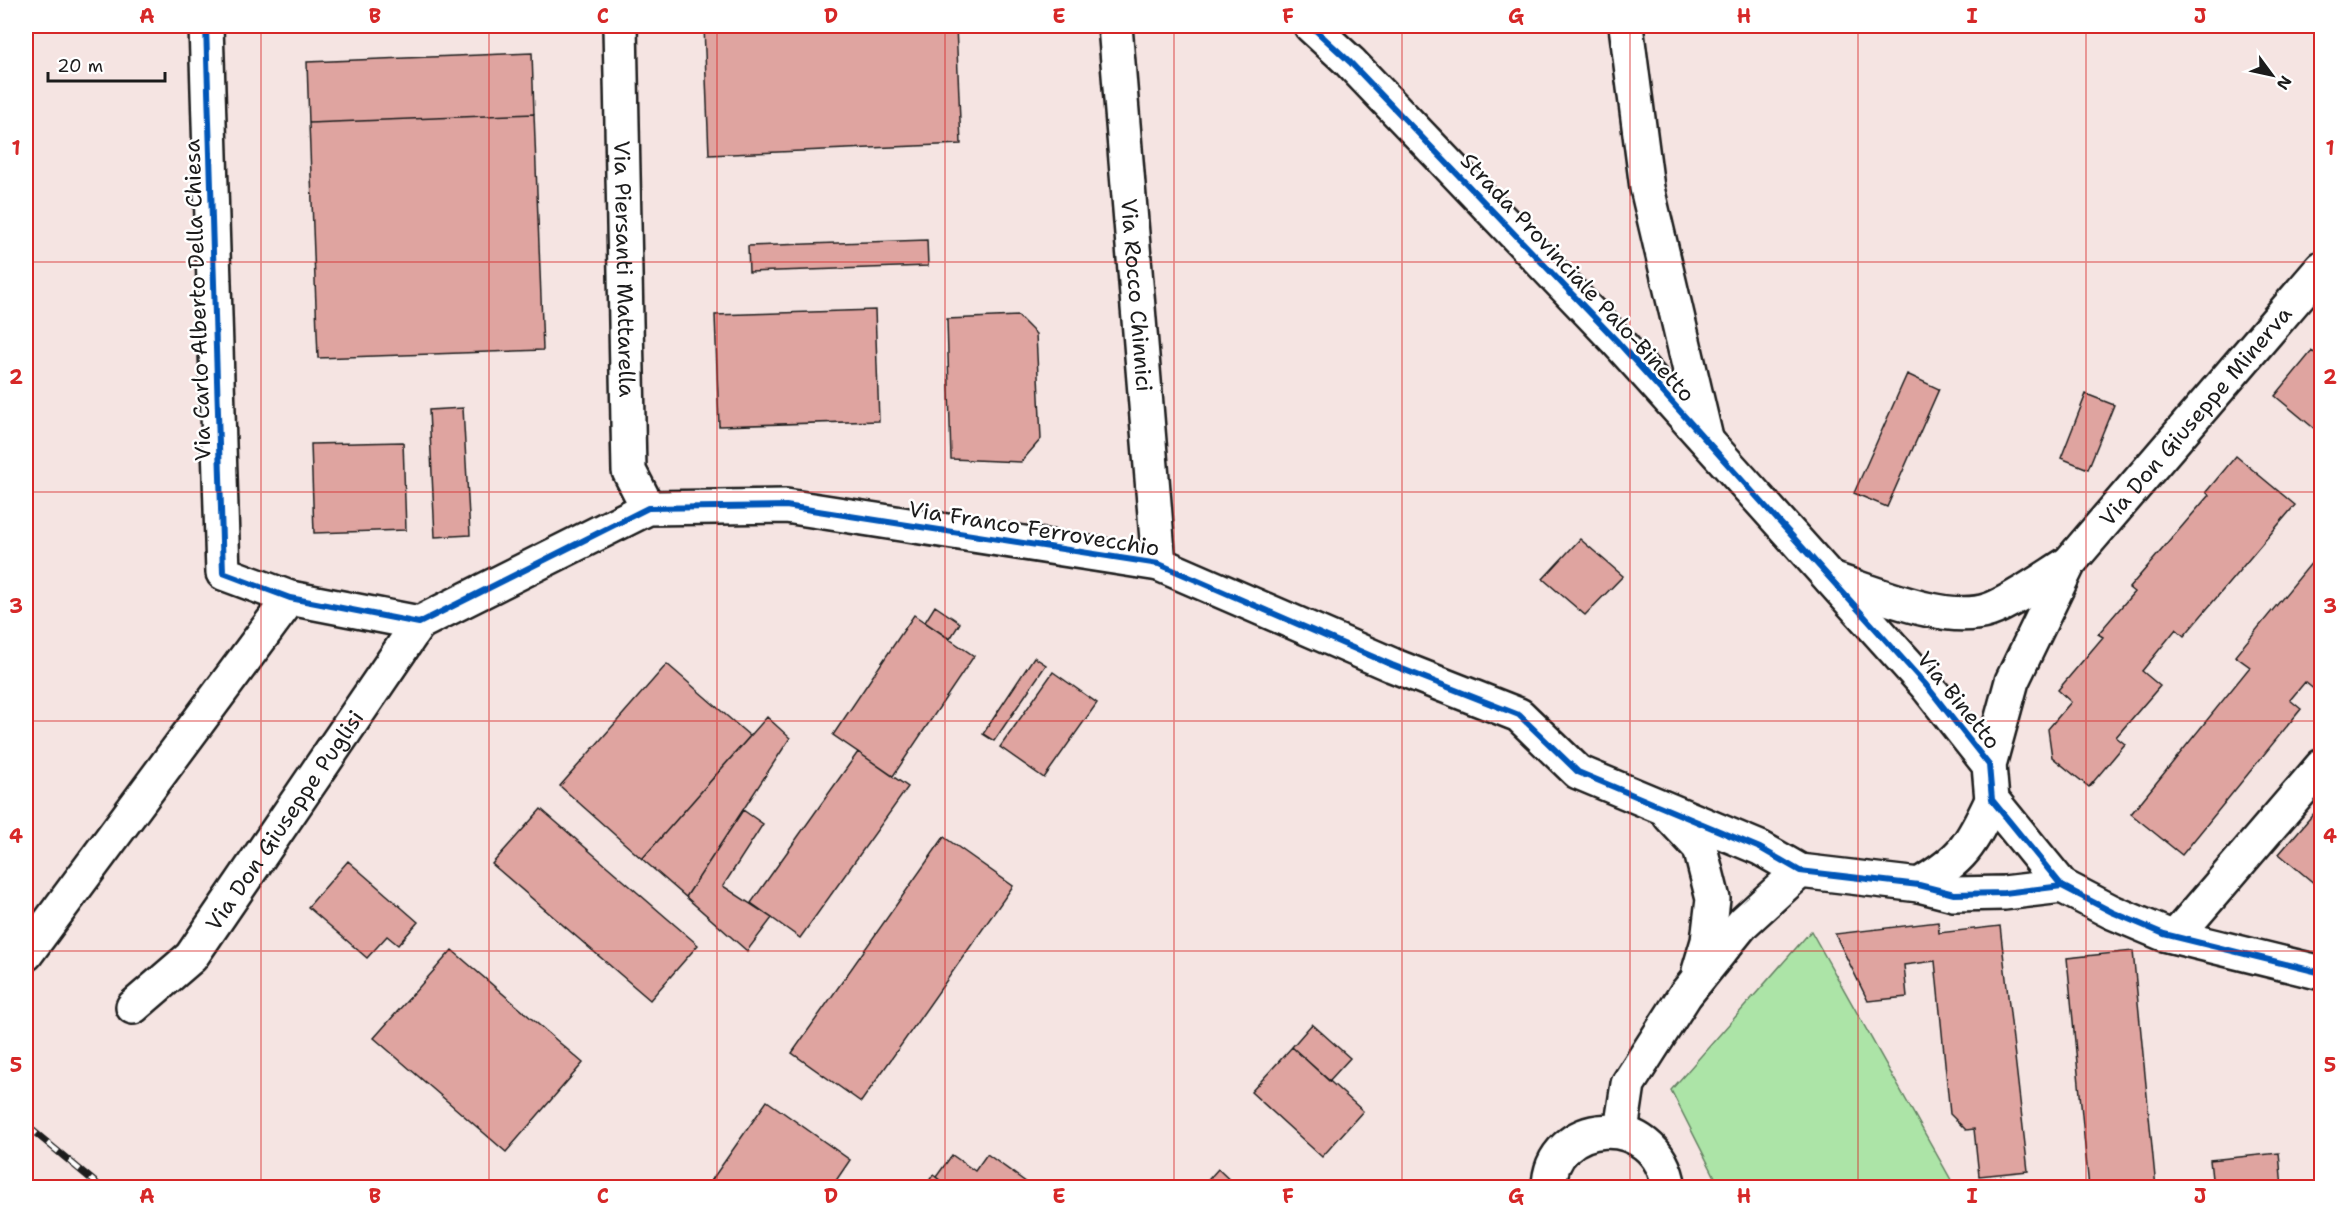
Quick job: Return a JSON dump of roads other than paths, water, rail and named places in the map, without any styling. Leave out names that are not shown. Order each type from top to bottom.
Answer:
[{"type":"street","name":"Via Carlo Alberto Della Chiesa","points":[[206,26],[223,573],[290,598]]},
{"type":"street","name":"Via Piersanti Mattarella","points":[[620,26],[629,471],[648,508]]},
{"type":"street","name":"Via Rocco Chinnici","points":[[1115,26],[1158,564]]},
{"type":"street","name":"Strada Provinciale Palo-Binetto","points":[[1311,26],[1350,62],[1601,324],[1821,569]]},
{"type":"street","points":[[1626,26],[1647,188],[1706,440]]},
{"type":"street","name":"Via Don Giuseppe Minerva","points":[[2069,563],[2318,280]]},
{"type":"street","name":"Via Franco Ferrovecchio","points":[[419,623],[648,508],[786,506],[1158,564],[1392,665],[1519,715],[1578,771],[1760,848],[1800,871]]},
{"type":"street","points":[[1821,569],[1925,609],[1956,614],[1988,611],[2069,563]]},
{"type":"street","points":[[1989,765],[2012,681],[2069,563]]},
{"type":"street","name":"Via Binetto","points":[[1821,569],[1926,685],[1989,765],[1992,800]]},
{"type":"street","points":[[26,954],[290,598],[419,623]]},
{"type":"street","name":"Via Don Giuseppe Puglisi","points":[[134,1007],[191,957],[419,623]]},
{"type":"street","points":[[2176,936],[2322,766]]},
{"type":"street","points":[[1919,885],[1950,867],[1973,841],[1992,800],[2062,886],[2112,912],[2176,936],[2322,973]]},
{"type":"street","points":[[1660,806],[1700,848],[1713,899],[1708,941],[1695,981]]},
{"type":"street","points":[[1621,1131],[1628,1084],[1695,981],[1743,923],[1800,871],[1919,885],[1954,894],[2004,893],[2062,886]]},
{"type":"street","points":[[1549,1188],[1553,1167],[1562,1153],[1574,1141],[1605,1130],[1621,1131],[1650,1147],[1660,1160],[1669,1188]]},
{"type":"railway","points":[[26,1125],[102,1188]]}]
